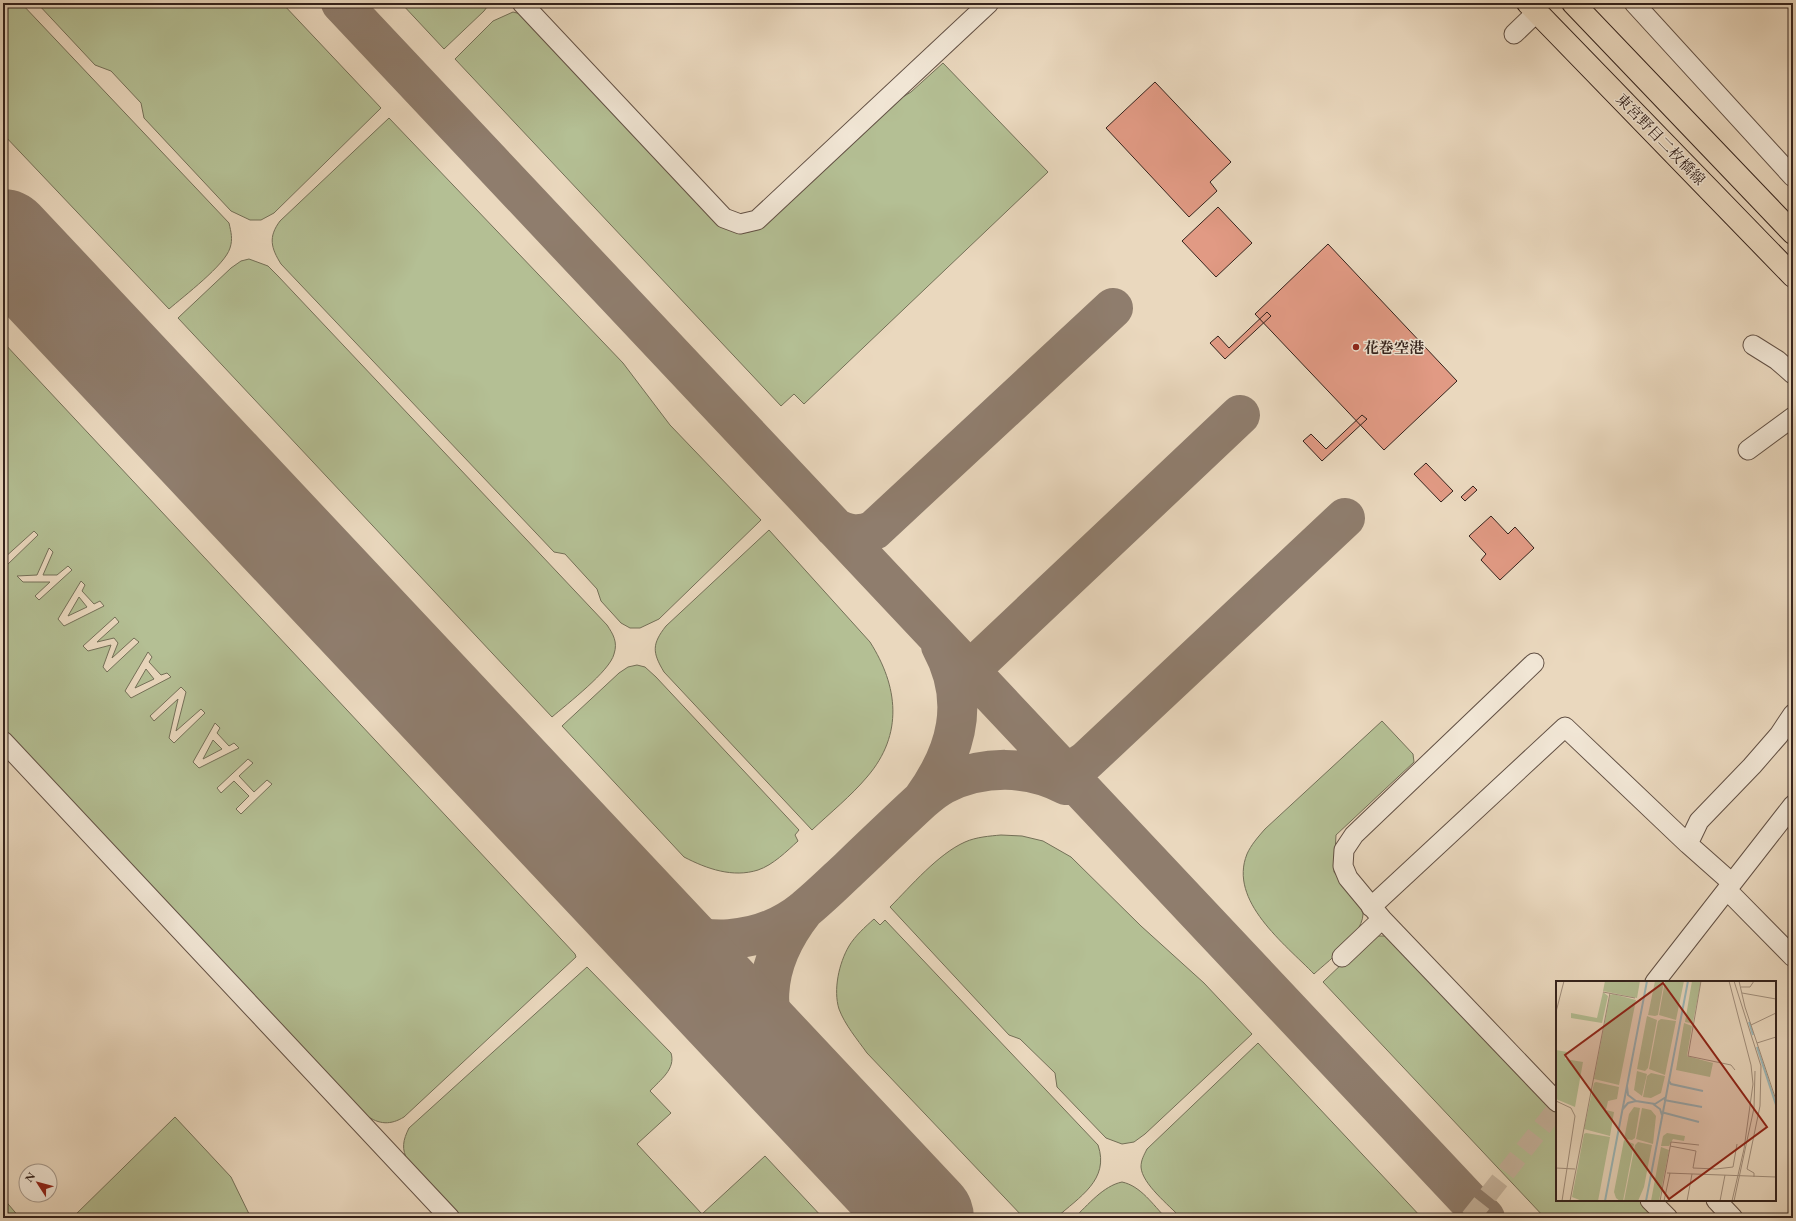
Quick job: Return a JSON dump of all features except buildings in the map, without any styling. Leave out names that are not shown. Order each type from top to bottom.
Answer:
[{"type":"main road","name":"東宮野目二枚橋線","points":[[1573,3],[1793,233]]},
{"type":"main road","name":"東宮野目二枚橋線","points":[[1533,7],[1793,276]]},
{"type":"street","points":[[522,3],[724,218],[740,224],[757,220],[989,3]]},
{"type":"street","points":[[1634,3],[1793,177]]},
{"type":"street","points":[[1514,34],[1533,7]]},
{"type":"street","points":[[1753,345],[1777,360],[1793,374]]},
{"type":"street","points":[[1748,450],[1793,417]]},
{"type":"street","points":[[1534,663],[1354,835],[1344,850],[1343,866],[1348,878],[1377,913],[1556,1101]]},
{"type":"street","points":[[1688,844],[1699,822],[1752,766],[1778,735],[1793,714]]},
{"type":"street","points":[[1342,957],[1377,913],[1565,727],[1730,886],[1793,957]]},
{"type":"street","points":[[3,741],[450,1218]]},
{"type":"street","points":[[1656,981],[1793,806]]},
{"type":"street","points":[[1651,1201],[1668,1218]]},
{"type":"street","points":[[1717,1201],[1733,1218]]},
{"type":"green space","points":[[3,3],[21,3],[229,223],[231,242],[227,255],[203,280],[169,309],[3,134]]},
{"type":"green space","points":[[37,3],[282,3],[381,108],[274,213],[261,220],[250,220],[231,211],[144,118],[141,103],[111,71],[95,65]]},
{"type":"green space","points":[[401,3],[490,3],[484,11],[444,49]]},
{"type":"green space","points":[[513,12],[521,14],[722,224],[741,233],[751,231],[769,220],[901,98],[911,92],[943,63],[1048,172],[804,404],[794,394],[781,406],[455,59],[493,21]]},
{"type":"green space","points":[[389,118],[623,363],[670,425],[761,520],[659,619],[640,628],[630,628],[621,623],[601,601],[597,589],[565,554],[554,552],[281,264],[275,253],[272,237],[280,221]]},
{"type":"green space","points":[[249,259],[268,266],[278,276],[607,625],[615,642],[615,650],[611,661],[597,678],[552,717],[178,318],[231,268],[241,261]]},
{"type":"green space","points":[[3,342],[575,954],[576,957],[404,1117],[390,1123],[385,1123],[376,1121],[366,1115],[3,730],[3,561],[7,565],[38,535],[34,531],[3,559]],"holes":[[[49,548],[53,552],[43,575],[57,575],[68,566],[72,570],[39,600],[35,596],[50,582],[23,582],[17,576],[37,575]],[[81,581],[85,585],[82,591],[94,604],[100,601],[104,606],[64,626],[58,619]],[[115,617],[119,622],[97,642],[114,638],[118,643],[112,658],[134,638],[139,642],[107,672],[103,667],[111,645],[88,651],[83,646]],[[148,652],[152,657],[149,662],[161,675],[167,673],[171,677],[131,698],[125,691]],[[181,687],[186,692],[176,731],[201,709],[205,713],[174,743],[169,738],[178,699],[154,721],[150,716]],[[215,723],[220,728],[217,733],[229,746],[234,743],[239,748],[199,768],[193,762]],[[248,759],[253,763],[239,776],[254,792],[267,780],[272,784],[241,814],[236,809],[249,796],[234,781],[221,793],[217,788]]]},
{"type":"green space","points":[[769,530],[870,642],[887,676],[891,693],[893,710],[892,727],[887,744],[879,761],[854,791],[812,830],[664,672],[657,659],[655,648],[661,632],[666,626]]},
{"type":"green space","points":[[79,597],[87,607],[68,616]]},
{"type":"green space","points":[[637,665],[645,667],[656,677],[799,830],[795,835],[798,841],[764,868],[749,872],[730,873],[702,865],[684,857],[562,726],[619,673],[628,667]]},
{"type":"green space","points":[[146,669],[154,679],[135,688]]},
{"type":"green space","points":[[1382,721],[1413,754],[1414,762],[1336,835],[1334,872],[1352,892],[1361,905],[1363,914],[1361,924],[1348,943],[1314,974],[1275,935],[1252,905],[1245,888],[1243,871],[1247,854],[1265,829]]},
{"type":"green space","points":[[213,740],[222,749],[203,759]]},
{"type":"green space","points":[[1001,835],[1022,836],[1043,841],[1071,857],[1141,926],[1204,983],[1252,1034],[1145,1134],[1134,1142],[1122,1144],[1106,1138],[1057,1087],[1055,1073],[1020,1039],[1009,1035],[890,907],[925,871],[955,847],[974,839]]},
{"type":"green space","points":[[874,919],[880,925],[885,920],[1098,1145],[1101,1157],[1100,1168],[1096,1178],[1083,1195],[1056,1218],[1024,1218],[867,1053],[848,1026],[837,1002],[837,985],[840,968],[842,960],[851,942]]},
{"type":"green space","points":[[1376,936],[1386,936],[1396,940],[1556,1110],[1556,1201],[1641,1201],[1657,1218],[1545,1218],[1323,982],[1368,939]]},
{"type":"green space","points":[[587,967],[671,1053],[672,1059],[669,1069],[650,1091],[671,1113],[637,1144],[702,1214],[765,1156],[823,1218],[461,1218],[408,1161],[404,1152],[404,1144],[409,1128]]},
{"type":"green space","points":[[1258,1043],[1422,1218],[1181,1218],[1157,1194],[1146,1180],[1141,1167],[1142,1160],[1147,1149]]},
{"type":"green space","points":[[175,1117],[231,1177],[251,1218],[72,1218]]},
{"type":"green space","points":[[1122,1182],[1135,1187],[1166,1218],[1074,1218],[1108,1187]]},
{"type":"green space","points":[[3,1198],[20,1218],[3,1218]]},
{"type":"taxiway","points":[[341,3],[1485,1218]]},
{"type":"taxiway","points":[[834,527],[844,532],[853,534],[863,534],[874,530],[1113,308]]},
{"type":"taxiway","points":[[959,695],[965,676],[969,671],[1240,415]]},
{"type":"taxiway","points":[[1041,774],[1065,772],[1076,768],[1086,761],[1345,518]]},
{"type":"taxiway","points":[[626,902],[650,921],[669,930],[689,936],[709,939],[729,939],[768,931],[787,922],[804,910],[922,800],[944,763],[956,726],[957,706],[956,687],[950,666],[941,646]]},
{"type":"taxiway","points":[[922,800],[935,789],[944,784],[974,773],[990,771],[1021,771],[1051,778],[1066,785]]},
{"type":"taxiway","points":[[793,1080],[774,1035],[770,1014],[769,993],[772,972],[779,952],[789,931],[804,910]]},
{"type":"runway","points":[[3,239],[924,1218]]},
{"type":"tunnel","points":[[1470,1218],[1556,1109]]},
{"type":"place","name":"花巻空港","points":[[1356,347]]}]
